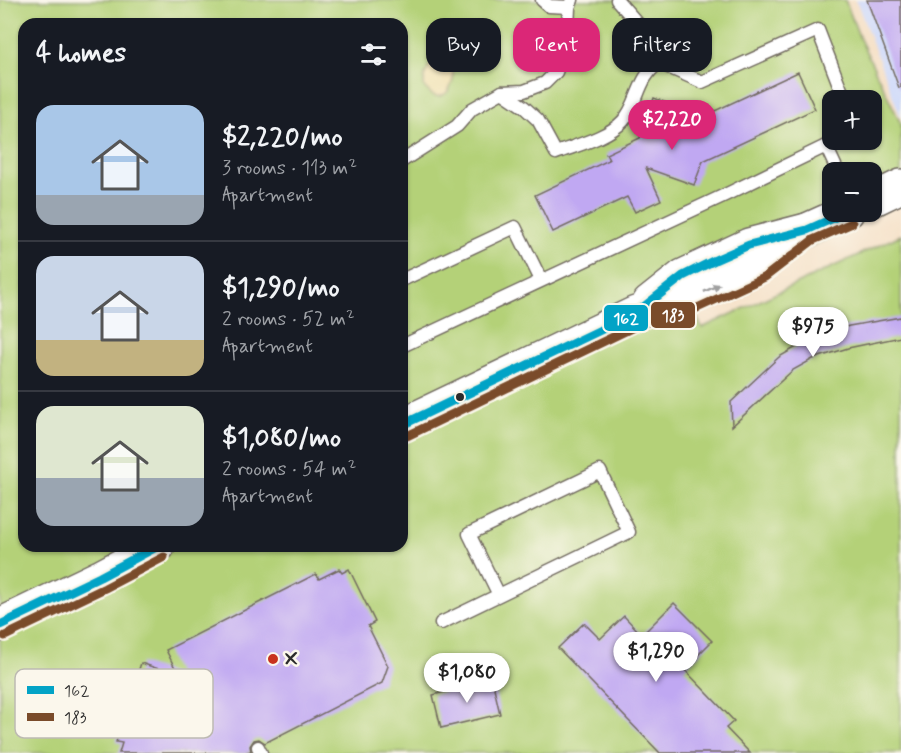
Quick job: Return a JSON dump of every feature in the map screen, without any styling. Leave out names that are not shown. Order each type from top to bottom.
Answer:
[{"type":"main road","points":[[882,195],[901,186]]},
{"type":"main road","points":[[408,422],[636,313],[683,276],[750,245],[807,230],[825,222]]},
{"type":"main road","points":[[0,600],[76,564],[108,552]]},
{"type":"main road","points":[[0,625],[147,552]]},
{"type":"lane","points":[[408,157],[457,126],[472,109],[502,92],[525,91],[545,83],[556,72],[568,29],[570,4],[549,6],[542,0]]},
{"type":"lane","points":[[617,0],[633,18]]},
{"type":"lane","points":[[679,72],[702,82],[818,30],[841,90]]},
{"type":"lane","points":[[502,92],[525,107],[538,120],[556,153],[613,130],[625,119],[648,72]]},
{"type":"lane","points":[[408,343],[822,148]]},
{"type":"lane","points":[[408,277],[515,227],[541,280]]},
{"type":"lane","points":[[441,622],[499,595],[629,532],[600,471],[469,534],[499,595]]},
{"type":"shaded area","points":[[856,0],[901,0],[901,118]]},
{"type":"green space","points":[[0,0],[845,0],[860,39],[901,124],[901,203],[882,212],[882,162],[822,162],[822,222],[861,222],[691,304],[702,328],[901,235],[901,753],[0,753]]},
{"type":"sand","points":[[426,72],[452,72],[452,84],[442,96],[435,96],[424,86]]},
{"type":"building","points":[[867,0],[901,0],[901,87],[899,88]]},
{"type":"building","points":[[798,72],[815,109],[703,161],[694,185],[646,168],[661,200],[635,212],[627,197],[553,232],[535,195],[609,160],[606,154],[640,138],[654,98],[702,117]]},
{"type":"building","points":[[901,317],[901,337],[848,348],[813,359],[793,370],[732,426],[731,402],[779,357],[812,338],[849,326]]},
{"type":"building","name":"X","points":[[339,569],[342,573],[349,569],[375,622],[368,626],[388,666],[382,683],[265,743],[259,739],[254,740],[250,746],[251,751],[246,753],[119,753],[122,743],[116,742],[117,738],[213,738],[213,669],[176,669],[166,650],[316,574],[319,579]]},
{"type":"building","points":[[674,603],[712,641],[684,669],[734,721],[726,728],[750,753],[660,753],[558,648],[584,623],[600,639],[624,616],[642,635]]},
{"type":"building","name":"X","points":[[141,663],[159,669],[139,669]]},
{"type":"building","points":[[492,679],[500,714],[441,728],[433,695]]},
{"type":"transit line","name":"162","points":[[408,422],[636,313],[683,276],[715,260],[749,245],[807,230],[825,222]]},
{"type":"transit line","name":"183","points":[[408,436],[640,324],[695,309],[765,277],[813,240],[852,223]]},
{"type":"transit line","name":"162","points":[[0,625],[147,552]]},
{"type":"transit line","name":"183","points":[[5,636],[164,557]]},
{"type":"place","name":"X","points":[[273,659]]}]
